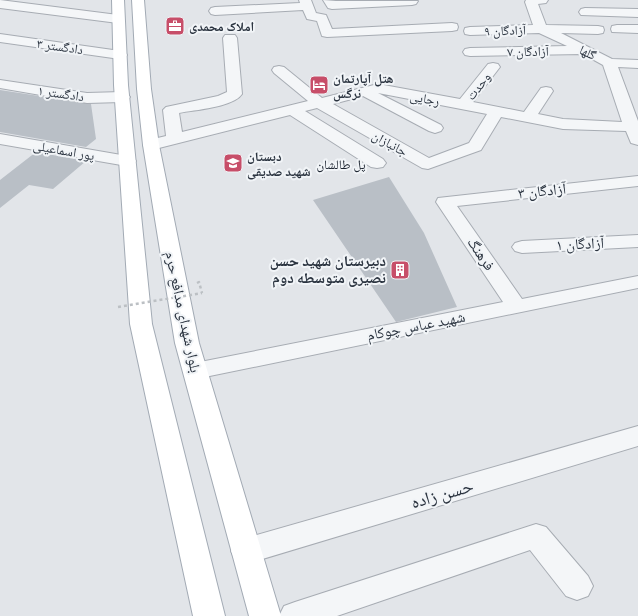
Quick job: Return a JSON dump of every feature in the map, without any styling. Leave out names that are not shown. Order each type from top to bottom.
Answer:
[{"type":"main road","name":"بلوار شهدای مدافع حرم","points":[[138,0],[143,76],[151,145],[187,343],[265,616]]},
{"type":"main road","points":[[118,10],[121,87],[141,324],[209,616]]},
{"type":"main road","points":[[121,87],[143,76]]},
{"type":"street","points":[[329,0],[332,4],[412,1]]},
{"type":"street","points":[[534,1],[541,29]]},
{"type":"street","points":[[215,11],[306,3],[312,16],[322,18],[328,33],[452,27]]},
{"type":"street","points":[[0,4],[118,10]]},
{"type":"street","points":[[6,16],[22,6]]},
{"type":"street","points":[[585,12],[638,13]]},
{"type":"street","name":"آزادگان ۹","points":[[470,31],[541,29],[598,30]]},
{"type":"street","name":"گلها","points":[[541,29],[586,50],[609,63],[636,132]]},
{"type":"street","points":[[617,29],[638,29]]},
{"type":"street","name":"دادگستر ۳","points":[[0,38],[120,55]]},
{"type":"street","points":[[174,138],[171,110],[222,100],[235,94],[230,38]]},
{"type":"street","name":"آزادگان ۷","points":[[470,52],[566,56],[586,50]]},
{"type":"street","points":[[609,63],[638,64]]},
{"type":"street","name":"وحدت","points":[[463,105],[493,67]]},
{"type":"street","name":"جانبازان","points":[[279,70],[318,102],[428,164],[475,146],[496,111]]},
{"type":"street","name":"دادگستر ۱","points":[[0,84],[87,98],[121,87]]},
{"type":"street","name":"رجایی","points":[[151,145],[378,88],[563,124],[636,132]]},
{"type":"street","points":[[365,91],[435,128]]},
{"type":"street","points":[[528,118],[546,91]]},
{"type":"street","points":[[620,94],[638,94]]},
{"type":"street","points":[[291,109],[377,163]]},
{"type":"street","name":"پور اسماعیلی","points":[[0,139],[127,161]]},
{"type":"street","name":"آزادگان ۳","points":[[445,202],[638,180]]},
{"type":"street","name":"فرهنگ","points":[[445,202],[516,306]]},
{"type":"street","name":"آزادگان ۱","points":[[522,247],[638,241]]},
{"type":"street","name":"شهید عباس چوکام","points":[[195,371],[638,282]]},
{"type":"street","name":"حسن زاده","points":[[246,551],[638,436]]},
{"type":"street","points":[[295,616],[536,536],[577,586]]},
{"type":"path","points":[[118,307],[202,293],[200,282]]},
{"type":"building","points":[[0,90],[91,104],[96,139],[86,147],[0,132]]},
{"type":"building","points":[[36,152],[86,161],[53,189],[29,185],[0,208],[0,180]]},
{"type":"building","name":"دبیرستان شهید حسن نصیری متوسطه دوم","points":[[389,177],[424,233],[457,307],[396,322],[313,200]]},
{"type":"place","name":"املاک محمدی","points":[[175,26]]},
{"type":"place","name":"هتل آپارتمان نرگس","points":[[319,85]]},
{"type":"place","name":"دبستان شهید صدیقی","points":[[233,163]]},
{"type":"place","name":"دبیرستان شهید حسن نصیری متوسطه دوم","points":[[400,270]]},
{"type":"district","name":"پل طالشان","points":[[341,164]]}]
